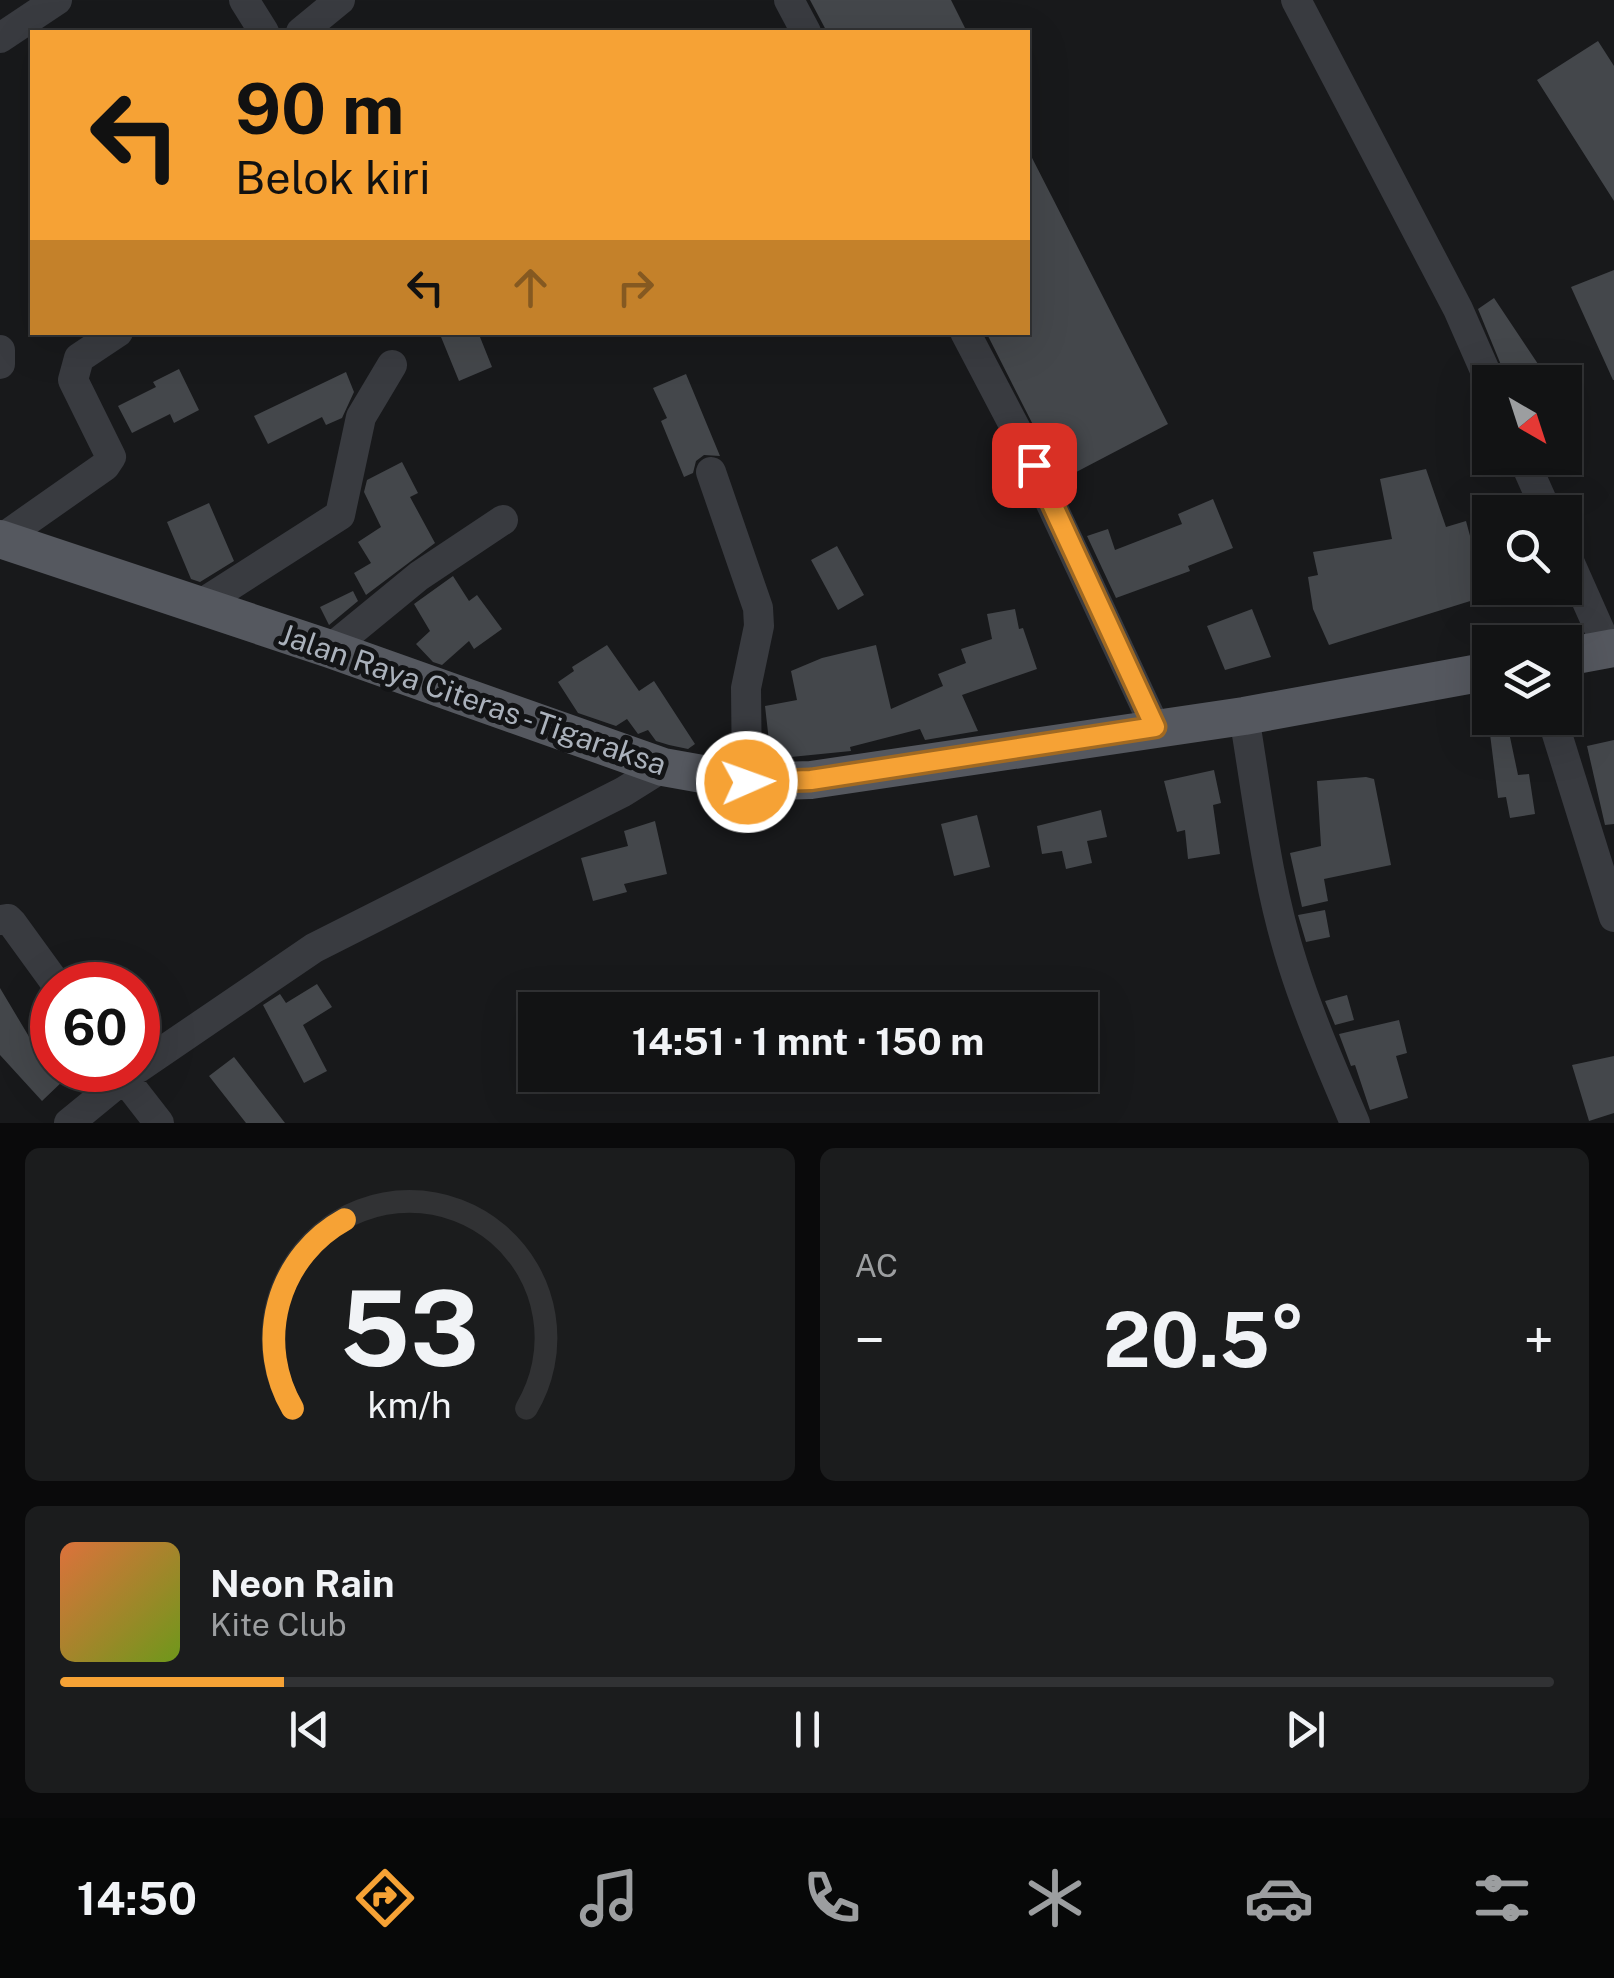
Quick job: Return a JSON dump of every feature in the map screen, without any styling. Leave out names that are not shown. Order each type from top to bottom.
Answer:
[{"type":"main road","name":"Jalan Raya Citeras - Tigaraksa","points":[[0,539],[330,649],[664,767],[747,782],[811,780],[1244,716],[1472,674]]},
{"type":"main road","points":[[1582,654],[1611,649]]},
{"type":"street","points":[[0,38],[57,0]]},
{"type":"street","points":[[244,0],[263,30]]},
{"type":"street","points":[[302,30],[340,0]]},
{"type":"street","points":[[789,0],[805,30]]},
{"type":"street","points":[[1296,0],[1458,309],[1483,365]]},
{"type":"street","points":[[0,539],[105,466],[111,457],[73,380],[79,358],[114,335]]},
{"type":"street","points":[[967,335],[1018,432],[1155,727]]},
{"type":"street","points":[[0,350],[0,364]]},
{"type":"street","points":[[198,606],[340,515],[360,417],[392,364]]},
{"type":"street","points":[[711,472],[758,608],[760,626],[746,688],[747,782]]},
{"type":"street","points":[[330,649],[419,576],[503,520]]},
{"type":"street","points":[[1582,588],[1611,649]]},
{"type":"street","points":[[1244,716],[1274,894],[1292,962],[1315,1031],[1355,1123]]},
{"type":"street","points":[[1557,735],[1614,917]]},
{"type":"street","points":[[160,1051],[314,948],[623,792],[664,767]]},
{"type":"street","points":[[0,920],[12,923],[40,962]]},
{"type":"street","points":[[68,1123],[105,1092]]},
{"type":"street","points":[[141,1092],[160,1123]]},
{"type":"building","points":[[810,0],[951,0],[966,30],[826,30]]},
{"type":"building","points":[[1598,41],[1614,66],[1614,201],[1537,80]]},
{"type":"building","points":[[1030,154],[1168,424],[1061,480],[988,335],[1030,335]]},
{"type":"building","points":[[1614,270],[1614,380],[1613,380],[1571,287]]},
{"type":"building","points":[[1494,298],[1539,365],[1501,365],[1478,309]]},
{"type":"building","points":[[440,335],[479,335],[492,367],[459,381]]},
{"type":"building","points":[[179,369],[199,410],[174,423],[170,414],[132,433],[118,406],[156,387],[153,382]]},
{"type":"building","points":[[346,372],[354,392],[342,418],[326,425],[322,417],[268,444],[254,416]]},
{"type":"building","points":[[686,374],[720,456],[704,455],[696,461],[693,473],[684,477],[661,421],[667,418],[653,388]]},
{"type":"building","points":[[402,462],[418,493],[410,497],[435,543],[366,595],[354,573],[371,563],[358,542],[381,527],[364,492],[367,480]]},
{"type":"building","points":[[1426,469],[1446,527],[1466,521],[1472,543],[1472,600],[1329,645],[1313,609],[1308,577],[1318,575],[1313,552],[1392,539],[1380,479]]},
{"type":"building","points":[[1213,499],[1233,548],[1188,566],[1190,571],[1116,598],[1087,536],[1108,529],[1115,550],[1182,524],[1178,514]]},
{"type":"building","points":[[209,503],[234,561],[200,582],[191,579],[167,522]]},
{"type":"building","points":[[837,546],[864,595],[838,610],[811,560]]},
{"type":"building","points":[[453,576],[469,601],[477,595],[502,629],[474,649],[469,641],[442,665],[433,662],[416,644],[430,631],[414,604]]},
{"type":"building","points":[[353,591],[358,601],[329,625],[320,607]]},
{"type":"building","points":[[1015,609],[1019,629],[1023,628],[1037,669],[962,695],[978,731],[925,740],[920,729],[850,747],[851,751],[771,759],[765,706],[797,700],[791,671],[822,658],[876,645],[891,709],[943,686],[938,674],[966,663],[961,649],[992,639],[987,614]]},
{"type":"building","points":[[1252,609],[1271,657],[1225,670],[1207,626]]},
{"type":"building","points":[[607,645],[639,691],[654,681],[695,744],[688,749],[669,745],[656,741],[648,730],[638,734],[627,719],[616,726],[578,713],[558,682],[574,671],[572,667]]},
{"type":"building","points":[[1490,735],[1510,735],[1518,775],[1529,774],[1535,814],[1510,818],[1506,797],[1498,798]]},
{"type":"building","points":[[1614,740],[1614,824],[1605,825],[1587,746]]},
{"type":"building","points":[[1214,770],[1221,803],[1213,805],[1220,854],[1188,859],[1185,830],[1177,832],[1164,781]]},
{"type":"building","points":[[1374,779],[1391,865],[1324,879],[1328,901],[1302,907],[1290,853],[1321,846],[1317,781]]},
{"type":"building","points":[[1101,810],[1107,837],[1087,841],[1092,863],[1066,869],[1062,851],[1042,854],[1037,826]]},
{"type":"building","points":[[977,815],[990,867],[954,876],[941,824]]},
{"type":"building","points":[[655,821],[667,874],[624,884],[627,892],[593,901],[581,858],[628,846],[624,831]]},
{"type":"building","points":[[1325,910],[1330,937],[1306,942],[1298,915]]},
{"type":"building","points":[[317,984],[332,1007],[303,1025],[327,1071],[304,1083],[263,1005],[280,994],[286,1003]]},
{"type":"building","points":[[0,988],[30,1038],[30,1088],[0,1055]]},
{"type":"building","points":[[1347,995],[1354,1020],[1335,1025],[1325,1001]]},
{"type":"building","points":[[1399,1020],[1407,1053],[1396,1056],[1408,1098],[1370,1110],[1355,1065],[1351,1066],[1339,1034]]},
{"type":"building","points":[[1614,1056],[1614,1113],[1589,1121],[1572,1065]]},
{"type":"building","points":[[234,1057],[285,1123],[246,1123],[209,1076]]},
{"type":"building","points":[[34,1092],[51,1092],[42,1101]]},
{"type":"route","points":[[747,782],[811,780],[1155,727],[1034,465]]}]
